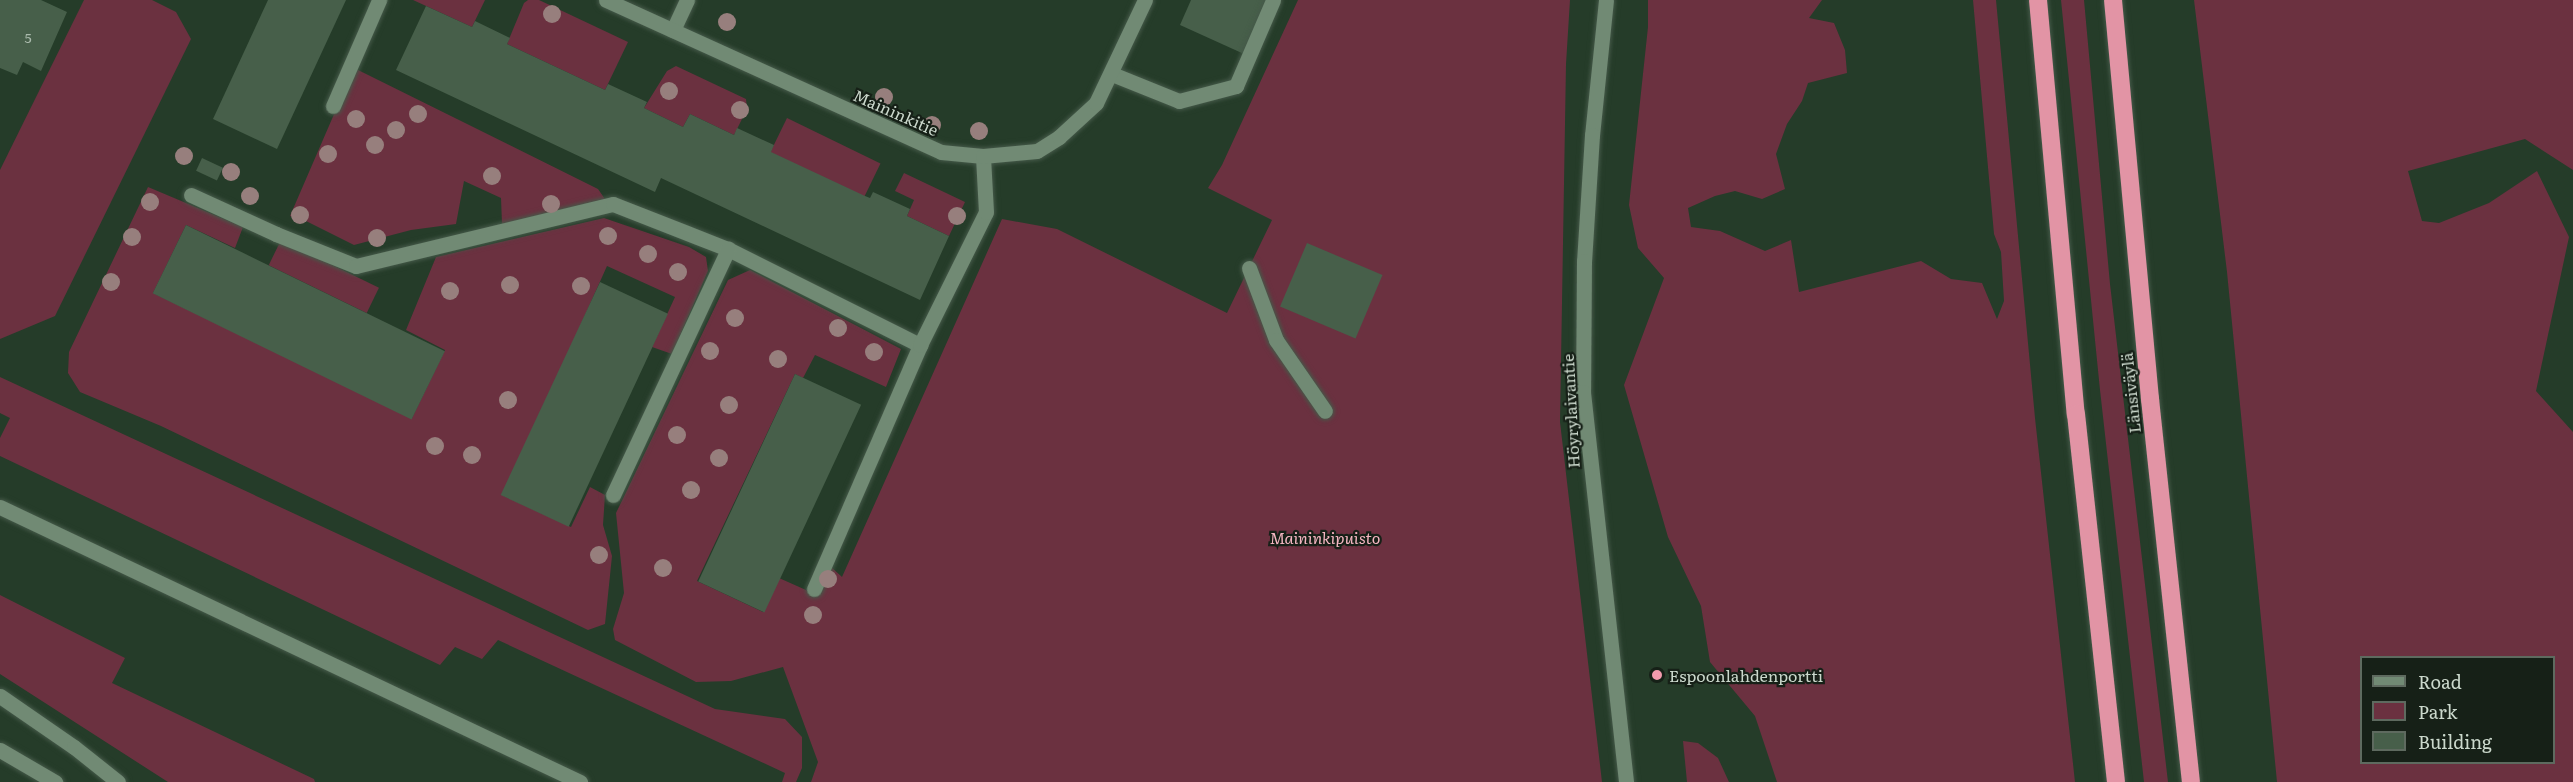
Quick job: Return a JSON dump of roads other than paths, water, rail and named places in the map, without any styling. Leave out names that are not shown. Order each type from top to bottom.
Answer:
[{"type":"highway","points":[[2038,0],[2075,402],[2116,782]]},
{"type":"highway","name":"Länsiväylä","points":[[2113,0],[2149,387],[2191,782]]},
{"type":"main road","points":[[333,106],[378,0]]},
{"type":"main road","name":"Maininkitie","points":[[606,0],[941,152],[983,156],[1037,151],[1059,137],[1096,104],[1145,0]]},
{"type":"main road","points":[[673,30],[687,0]]},
{"type":"main road","points":[[1112,74],[1179,101],[1236,86],[1273,0]]},
{"type":"main road","name":"Höyrylaivantie","points":[[1606,0],[1592,135],[1584,261],[1583,392],[1626,782]]},
{"type":"main road","points":[[814,589],[920,345],[986,212],[983,156]]},
{"type":"main road","points":[[191,195],[276,234],[356,266],[613,204],[728,249],[920,345]]},
{"type":"main road","points":[[613,495],[728,249]]},
{"type":"main road","points":[[1249,268],[1276,340],[1325,411]]},
{"type":"main road","points":[[0,507],[580,782]]},
{"type":"main road","points":[[0,696],[74,747],[118,782]]},
{"type":"main road","points":[[0,750],[55,782]]},
{"type":"place","name":"Espoonlahdenportti","points":[[1657,675]]},
{"type":"park label","name":"Maininkipuisto","points":[[1325,537]]}]
